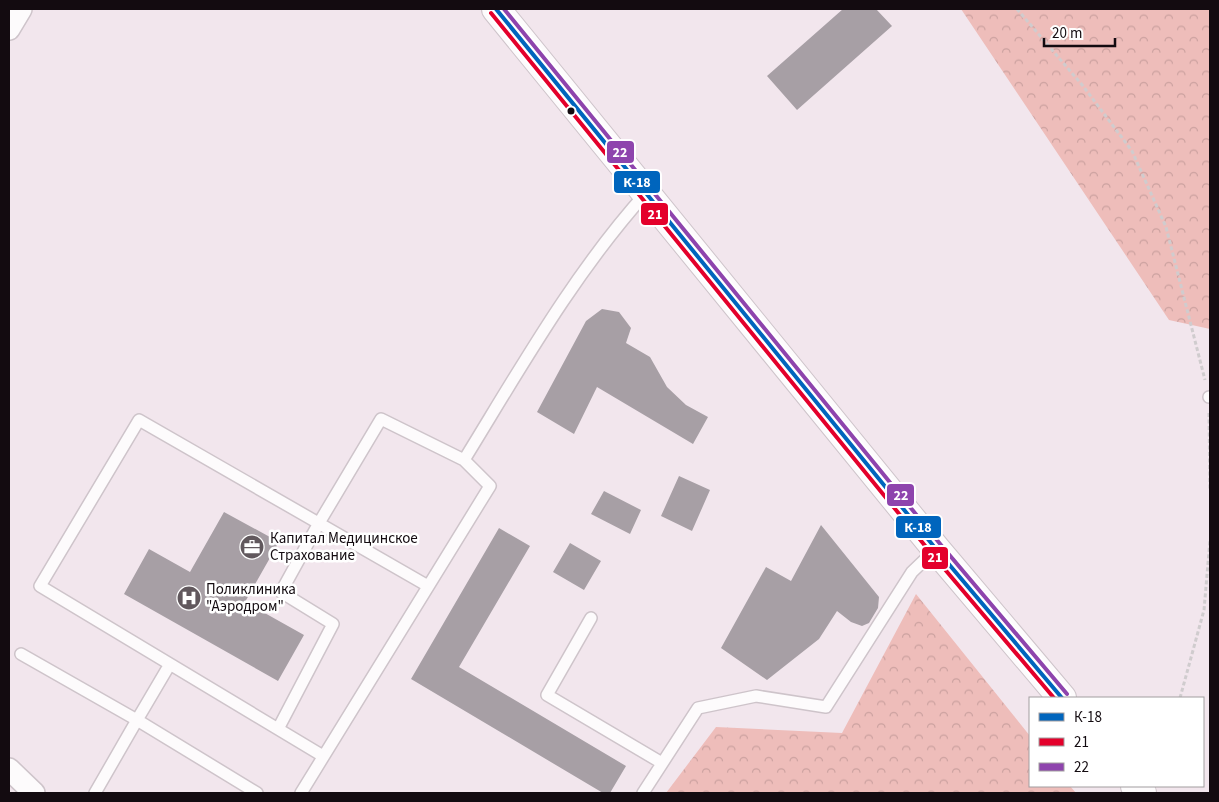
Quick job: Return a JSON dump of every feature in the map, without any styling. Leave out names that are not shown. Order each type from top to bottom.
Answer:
[{"type":"street","points":[[9,29],[21,9]]},
{"type":"street","points":[[496,9],[936,549],[1061,697]]},
{"type":"street","points":[[9,768],[34,793]]},
{"type":"lane","points":[[464,460],[556,310],[621,221],[646,193]]},
{"type":"lane","points":[[278,729],[333,624],[281,592],[319,523],[381,419],[464,460],[490,486],[300,793]]},
{"type":"lane","points":[[323,756],[40,586],[139,420],[428,586]]},
{"type":"lane","points":[[643,793],[698,708],[756,696],[826,707],[912,572],[936,549]]},
{"type":"lane","points":[[590,618],[547,695],[662,763]]},
{"type":"lane","points":[[20,654],[137,720],[257,793]]},
{"type":"lane","points":[[95,793],[170,664]]},
{"type":"path","points":[[1017,9],[1083,86],[1132,152],[1166,227],[1209,397],[1210,490]]},
{"type":"path","points":[[1180,697],[1204,610],[1210,540]]},
{"type":"green space","points":[[961,9],[1210,9],[1210,329],[1169,320]]},
{"type":"green space","points":[[916,594],[1029,735],[1029,787],[1071,787],[1076,793],[666,793],[716,727],[842,733]]},
{"type":"building","points":[[843,9],[876,9],[892,26],[797,110],[767,76]]},
{"type":"building","points":[[602,309],[619,312],[631,328],[626,343],[650,357],[667,387],[686,405],[708,417],[693,444],[597,387],[574,434],[537,412],[586,321]]},
{"type":"building","points":[[679,476],[710,490],[692,531],[661,516]]},
{"type":"building","points":[[604,491],[641,510],[630,534],[591,514]]},
{"type":"building","name":"Поликлиника \"Аэродром\"","points":[[224,512],[279,542],[245,602],[304,635],[278,681],[124,594],[149,549],[190,572]]},
{"type":"building","points":[[821,525],[879,597],[878,608],[869,623],[862,626],[851,622],[837,611],[819,639],[767,680],[721,648],[766,567],[791,581]]},
{"type":"building","points":[[499,528],[530,546],[459,667],[626,766],[610,793],[603,793],[411,679]]},
{"type":"building","points":[[570,543],[601,561],[584,590],[553,572]]},
{"type":"transit line","name":"К-18","points":[[496,9],[936,549],[1061,697]]},
{"type":"transit line","name":"22","points":[[504,9],[941,545],[1067,694]]},
{"type":"transit line","name":"21","points":[[491,13],[931,553],[1053,697]]},
{"type":"place","name":"Капитал Медицинское Страхование","points":[[252,547]]},
{"type":"place","name":"Поликлиника \"Аэродром\"","points":[[189,598]]}]
